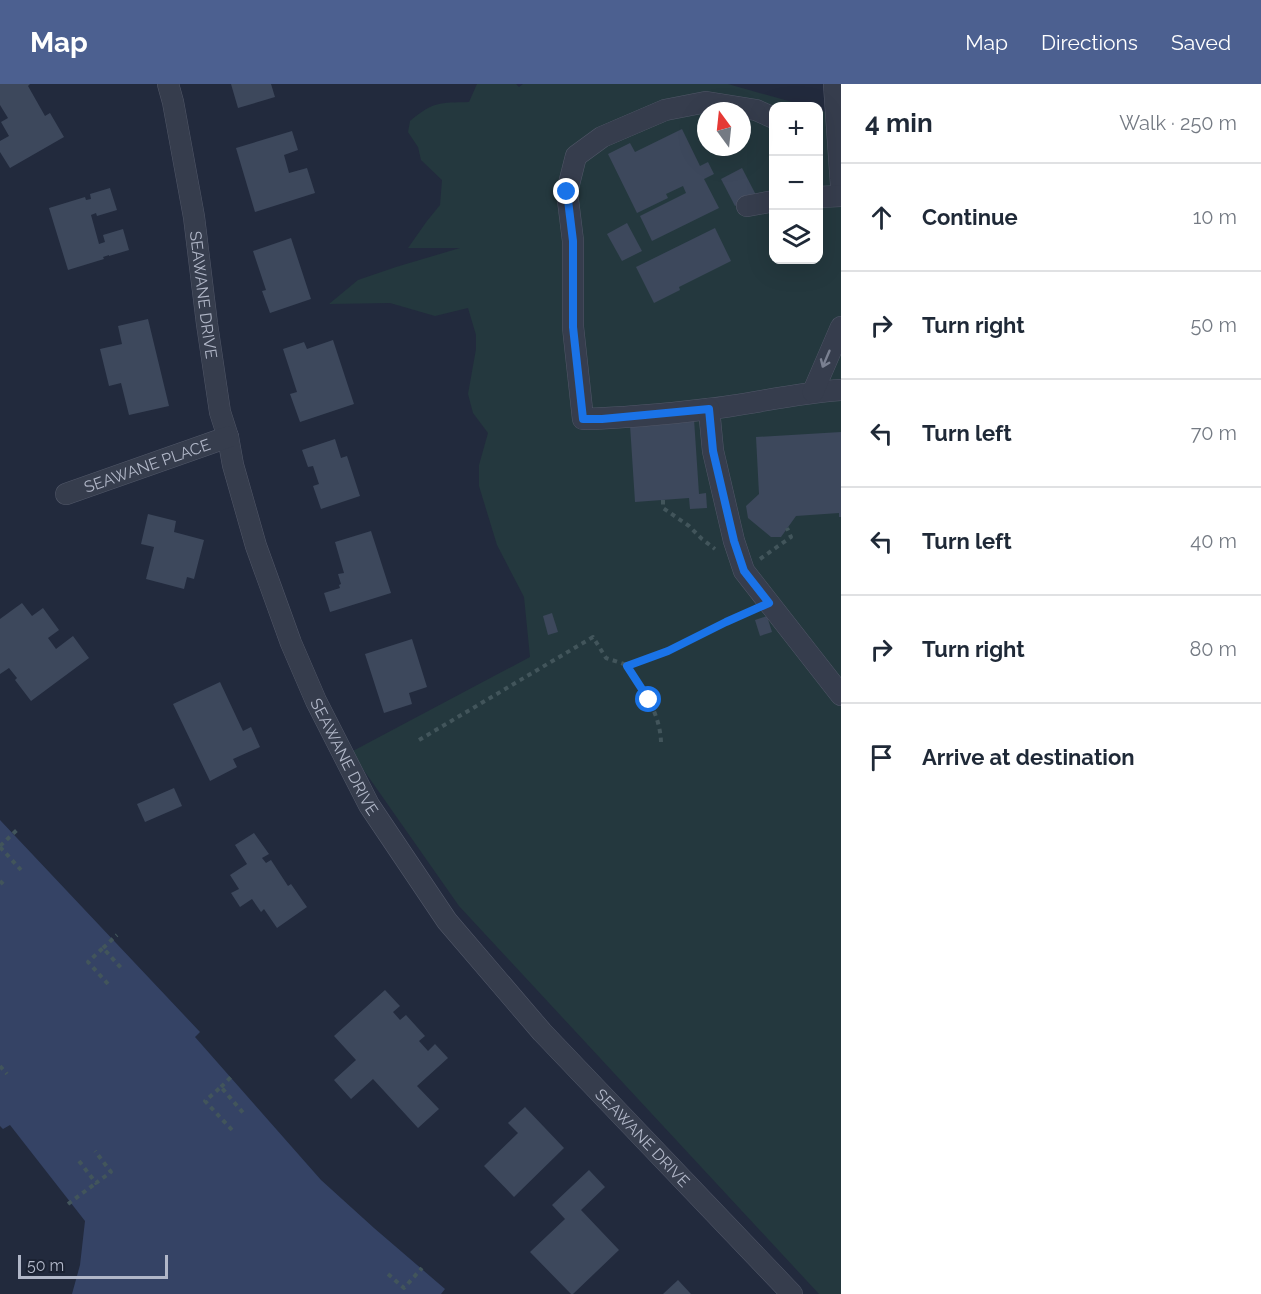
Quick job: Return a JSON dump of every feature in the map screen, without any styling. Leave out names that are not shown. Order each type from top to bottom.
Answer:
[{"type":"street","name":"SEAWANE DRIVE","points":[[168,84],[195,217],[220,412],[228,437],[232,465],[256,546],[291,643],[316,701],[369,805],[447,921],[542,1032],[792,1294]]},
{"type":"street","points":[[834,84],[828,138],[841,185]]},
{"type":"street","points":[[769,116],[756,110],[705,102],[665,110],[602,137],[576,156],[567,192],[573,241],[573,327],[583,419],[709,409],[813,392],[841,390]]},
{"type":"street","points":[[823,197],[841,196]]},
{"type":"street","points":[[747,206],[769,202]]},
{"type":"street","points":[[813,392],[841,327]]},
{"type":"street","points":[[709,409],[713,451],[734,541],[744,571],[841,695]]},
{"type":"street","name":"SEAWANE PLACE","points":[[66,494],[228,437]]},
{"type":"path","points":[[627,666],[668,651],[769,603]]},
{"type":"path","points":[[418,740],[593,637],[606,658],[627,666],[649,700],[658,722],[661,742]]},
{"type":"path","points":[[17,830],[0,847],[21,870]]},
{"type":"path","points":[[0,881],[5,886]]},
{"type":"path","points":[[108,984],[87,962],[117,935]]},
{"type":"path","points":[[103,948],[122,969]]},
{"type":"path","points":[[0,1066],[7,1074]]},
{"type":"path","points":[[232,1130],[205,1101],[233,1075]]},
{"type":"path","points":[[221,1087],[245,1115]]},
{"type":"path","points":[[68,1204],[111,1172],[94,1150]]},
{"type":"path","points":[[79,1161],[96,1183]]},
{"type":"path","points":[[388,1274],[404,1288],[423,1268]]},
{"type":"shaded area","points":[[477,84],[516,84],[519,87],[523,84],[728,84],[792,102],[769,102],[769,264],[823,264],[823,111],[836,115],[841,159],[841,1294],[819,1294],[459,906],[351,752],[530,657],[524,597],[497,545],[479,486],[479,465],[488,433],[473,413],[468,394],[476,349],[476,335],[468,308],[435,316],[390,303],[329,304],[358,280],[460,248],[408,248],[440,205],[442,180],[421,160],[418,147],[408,132],[410,121],[431,106],[469,102]]},
{"type":"water","points":[[0,820],[200,1032],[195,1037],[321,1180],[445,1289],[441,1294],[72,1294],[80,1265],[85,1221],[10,1125],[3,1129],[0,1126]]},
{"type":"building","points":[[0,84],[30,84],[28,86],[45,116],[50,113],[64,137],[10,168],[0,152],[0,141],[9,136],[1,122],[8,118],[0,105]]},
{"type":"building","points":[[231,84],[271,84],[275,97],[238,108]]},
{"type":"building","points":[[682,129],[700,166],[708,162],[714,174],[704,179],[719,208],[652,241],[640,216],[686,193],[683,186],[666,194],[668,198],[637,213],[608,154],[630,143],[635,152]]},
{"type":"building","points":[[292,131],[298,150],[284,155],[289,173],[307,168],[315,193],[255,212],[236,148]]},
{"type":"building","points":[[742,168],[756,195],[735,206],[721,179]]},
{"type":"building","points":[[110,188],[117,210],[97,216],[96,213],[91,215],[99,244],[105,242],[103,235],[123,229],[129,250],[68,270],[49,208],[85,197],[86,200],[91,199],[90,194]]},
{"type":"building","points":[[627,223],[642,251],[622,261],[607,234]]},
{"type":"building","points":[[715,228],[731,261],[679,287],[680,290],[654,303],[636,267]]},
{"type":"building","points":[[291,238],[311,299],[270,313],[262,291],[266,290],[253,251]]},
{"type":"building","points":[[148,319],[169,406],[129,415],[121,383],[109,386],[100,349],[122,344],[118,326]]},
{"type":"building","points":[[333,340],[354,404],[300,422],[290,394],[297,392],[283,349],[304,342],[307,349]]},
{"type":"building","points":[[694,419],[699,494],[706,493],[707,508],[690,509],[689,498],[635,502],[630,425]]},
{"type":"building","points":[[841,432],[841,517],[839,513],[796,516],[781,537],[771,537],[748,518],[746,506],[759,494],[756,437]]},
{"type":"building","points":[[335,439],[341,458],[347,456],[360,496],[321,509],[313,486],[319,484],[313,466],[308,467],[302,450]]},
{"type":"building","points":[[148,514],[176,521],[174,532],[204,540],[194,579],[187,577],[184,589],[146,579],[154,547],[141,544]]},
{"type":"building","points":[[371,531],[391,593],[330,612],[324,593],[340,588],[338,574],[344,573],[335,542]]},
{"type":"building","points":[[22,603],[32,616],[43,608],[59,630],[48,638],[56,649],[73,636],[89,658],[31,701],[9,668],[0,674],[0,619]]},
{"type":"building","points":[[552,613],[558,632],[548,635],[543,616]]},
{"type":"building","points":[[767,616],[772,632],[760,636],[755,620]]},
{"type":"building","points":[[412,639],[427,687],[409,693],[412,704],[384,713],[365,654]]},
{"type":"building","points":[[220,682],[243,731],[251,727],[260,747],[233,759],[237,767],[210,781],[173,704]]},
{"type":"building","points":[[174,788],[182,806],[145,822],[137,804]]},
{"type":"building","points":[[254,833],[269,854],[262,858],[266,863],[271,860],[288,886],[291,884],[307,907],[277,928],[264,909],[261,912],[252,899],[240,907],[231,893],[239,889],[230,875],[247,864],[235,845]]},
{"type":"building","points":[[385,990],[400,1006],[393,1012],[400,1020],[406,1015],[425,1036],[419,1041],[428,1051],[435,1044],[448,1058],[417,1086],[439,1109],[418,1128],[373,1079],[351,1099],[334,1080],[356,1060],[334,1036]]},
{"type":"building","points":[[525,1107],[564,1148],[514,1197],[484,1166],[518,1133],[508,1123]]},
{"type":"building","points":[[589,1170],[605,1187],[581,1210],[619,1250],[571,1294],[530,1252],[565,1219],[552,1205]]},
{"type":"building","points":[[678,1280],[691,1294],[663,1294]]},
{"type":"route","points":[[567,192],[573,241],[573,327],[583,419],[709,409],[713,451],[734,541],[744,571],[769,603],[668,651],[627,666],[649,700]]}]
